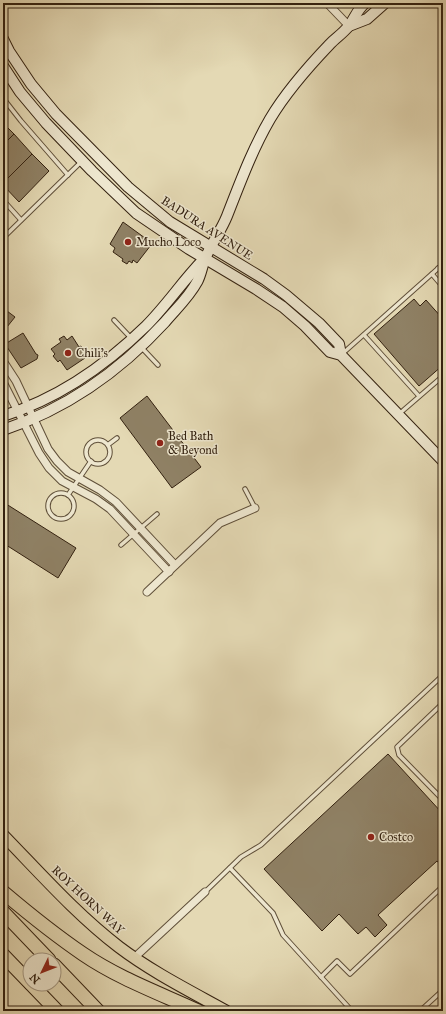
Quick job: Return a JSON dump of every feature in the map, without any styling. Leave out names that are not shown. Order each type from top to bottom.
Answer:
[{"type":"highway","points":[[3,892],[33,918],[83,954],[117,974],[198,1011]]},
{"type":"highway","points":[[3,912],[41,952]]},
{"type":"highway","points":[[3,955],[22,975]]},
{"type":"highway","points":[[62,973],[98,1011]]},
{"type":"highway","points":[[38,992],[57,1011]]},
{"type":"main road","points":[[3,430],[57,407],[92,386],[125,361],[183,302],[197,281],[205,258],[226,218],[248,164],[270,119],[282,100],[302,75],[330,44],[349,26],[358,9],[365,3]]},
{"type":"main road","points":[[349,26],[367,19],[385,3]]},
{"type":"main road","name":"BADURA AVENUE","points":[[3,39],[9,51],[31,84],[56,114],[128,187],[151,208],[170,222],[264,280],[303,308],[339,344],[341,355]]},
{"type":"main road","name":"BADURA AVENUE","points":[[3,66],[20,92],[33,108],[82,161],[136,213],[166,235],[256,289],[305,326],[330,352],[341,355],[443,461]]},
{"type":"main road","points":[[3,416],[51,396],[86,376],[118,352],[147,325],[205,258]]},
{"type":"main road","name":"ROY HORN WAY","points":[[3,835],[66,900],[99,931],[145,966],[226,1011]]},
{"type":"street","points":[[327,3],[349,26]]},
{"type":"street","points":[[3,361],[16,381],[52,455],[62,467],[112,499],[176,566]]},
{"type":"street","points":[[3,382],[44,461],[55,475],[103,504],[134,534],[169,572]]},
{"type":"street","points":[[147,592],[220,523],[255,508]]},
{"type":"street","points":[[134,958],[205,892]]},
{"type":"lane","points":[[3,98],[68,175]]},
{"type":"lane","points":[[3,238],[82,161]]},
{"type":"lane","points":[[3,200],[21,220]]},
{"type":"lane","points":[[341,355],[443,264]]},
{"type":"lane","points":[[438,268],[443,274]]},
{"type":"lane","points":[[432,274],[443,287]]},
{"type":"lane","points":[[114,320],[132,339]]},
{"type":"lane","points":[[364,335],[419,396]]},
{"type":"lane","points":[[141,346],[158,365]]},
{"type":"lane","points":[[398,415],[443,376]]},
{"type":"lane","points":[[109,444],[117,438]]},
{"type":"lane","points":[[97,439],[102,439],[109,444],[111,452],[106,462],[98,464],[88,458],[86,450],[90,442],[97,439]]},
{"type":"lane","points":[[68,495],[91,461]]},
{"type":"lane","points":[[245,489],[255,508]]},
{"type":"lane","points":[[62,493],[68,495],[74,504],[73,512],[67,517],[56,518],[50,512],[48,507],[50,499],[57,494],[62,493]]},
{"type":"lane","points":[[121,545],[157,514]]},
{"type":"lane","points":[[205,892],[241,857],[261,845],[443,677]]},
{"type":"lane","points":[[443,703],[397,747],[399,755],[443,800]]},
{"type":"lane","points":[[230,868],[273,913],[283,935],[352,1011]]},
{"type":"lane","points":[[320,977],[337,961],[350,974],[443,886]]},
{"type":"lane","points":[[420,1011],[443,990]]},
{"type":"building","points":[[3,123],[14,134],[3,145]]},
{"type":"building","points":[[14,134],[32,154],[3,183],[3,145]]},
{"type":"building","points":[[32,154],[49,171],[19,202],[3,185],[3,183]]},
{"type":"building","name":"Mucho Loco","points":[[123,222],[145,238],[143,240],[151,245],[137,263],[133,260],[132,263],[129,261],[127,264],[122,261],[123,259],[113,252],[115,248],[110,244]]},
{"type":"building","points":[[414,299],[420,306],[426,300],[443,319],[443,365],[419,386],[374,334]]},
{"type":"building","points":[[3,308],[15,317],[3,332]]},
{"type":"building","points":[[23,333],[38,355],[37,359],[21,368],[5,344]]},
{"type":"building","name":"Chili's","points":[[64,336],[67,340],[72,336],[79,347],[81,346],[84,351],[82,353],[85,358],[67,370],[60,360],[58,362],[53,356],[55,354],[51,349],[61,342],[59,339]]},
{"type":"building","name":"Bed Bath & Beyond","points":[[147,396],[201,467],[172,488],[120,418]]},
{"type":"building","points":[[3,502],[76,548],[58,578],[3,543]]},
{"type":"building","name":"Costco","points":[[388,754],[443,814],[443,868],[437,861],[378,915],[387,925],[375,937],[366,927],[358,934],[339,914],[322,931],[264,869]]},
{"type":"place","name":"Mucho Loco","points":[[128,242]]},
{"type":"place","name":"Chili's","points":[[68,353]]},
{"type":"place","name":"Bed Bath & Beyond","points":[[160,443]]},
{"type":"place","name":"Costco","points":[[371,837]]}]
